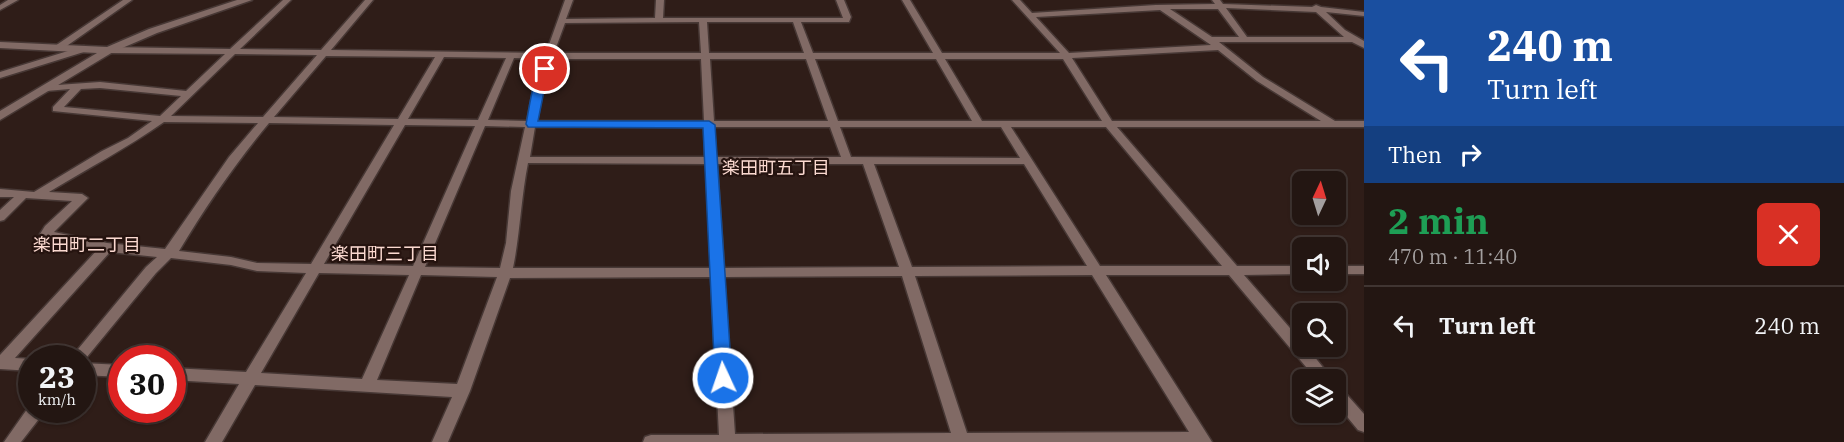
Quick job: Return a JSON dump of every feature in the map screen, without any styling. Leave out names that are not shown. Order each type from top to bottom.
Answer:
[{"type":"main road","points":[[0,108],[144,30],[237,0]]},
{"type":"main road","points":[[0,116],[104,50],[247,0]]},
{"type":"main road","points":[[0,45],[104,50]]},
{"type":"street","points":[[0,8],[14,0]]},
{"type":"street","points":[[58,48],[128,0]]},
{"type":"street","points":[[38,194],[132,140],[162,119],[287,0]]},
{"type":"street","points":[[90,345],[151,270],[169,255],[216,181],[369,0]]},
{"type":"street","points":[[444,442],[505,273],[512,243],[517,191],[540,81],[569,0]]},
{"type":"street","points":[[659,20],[660,0]]},
{"type":"street","points":[[562,21],[846,20],[847,16],[840,0]]},
{"type":"street","points":[[906,0],[979,124]]},
{"type":"street","points":[[1016,0],[1066,56],[1110,125],[1317,369]]},
{"type":"street","points":[[1178,0],[1187,5]]},
{"type":"street","points":[[1309,0],[1342,32],[1364,45]]},
{"type":"street","points":[[1031,15],[1217,3],[1317,8],[1364,14]]},
{"type":"street","points":[[1217,3],[1245,40]]},
{"type":"street","points":[[1163,8],[1220,47],[1260,80],[1332,124]]},
{"type":"street","points":[[796,19],[847,160]]},
{"type":"street","points":[[703,20],[727,442]]},
{"type":"street","points":[[1210,40],[1353,39]]},
{"type":"street","points":[[104,50],[511,56],[1066,56],[1220,47]]},
{"type":"street","points":[[0,75],[84,49]]},
{"type":"street","points":[[213,442],[441,55]]},
{"type":"street","points":[[367,385],[511,56]]},
{"type":"street","points":[[46,88],[80,85],[188,94]]},
{"type":"street","points":[[80,85],[56,109],[162,119],[532,124],[1364,124]]},
{"type":"street","points":[[1004,124],[1203,441]]},
{"type":"street","points":[[524,160],[1027,161]]},
{"type":"street","points":[[867,160],[907,271],[962,442]]},
{"type":"street","points":[[0,193],[82,198],[46,234],[107,247],[231,261],[257,267],[505,273],[1292,270]]},
{"type":"street","points":[[0,217],[24,194]]},
{"type":"street","points":[[1,363],[107,247]]},
{"type":"street","points":[[1346,270],[1364,270]]},
{"type":"street","points":[[1,363],[18,364]]},
{"type":"street","points":[[186,375],[462,391]]},
{"type":"street","points":[[1346,404],[1364,425]]},
{"type":"street","points":[[12,442],[26,423]]},
{"type":"street","points":[[651,442],[1203,441]]},
{"type":"district","name":"楽田町五丁目","points":[[776,167]]},
{"type":"district","name":"楽田町二丁目","points":[[87,244]]},
{"type":"district","name":"楽田町三丁目","points":[[385,253]]},
{"type":"route","points":[[545,69],[540,81],[532,124],[709,125],[723,378]]}]
